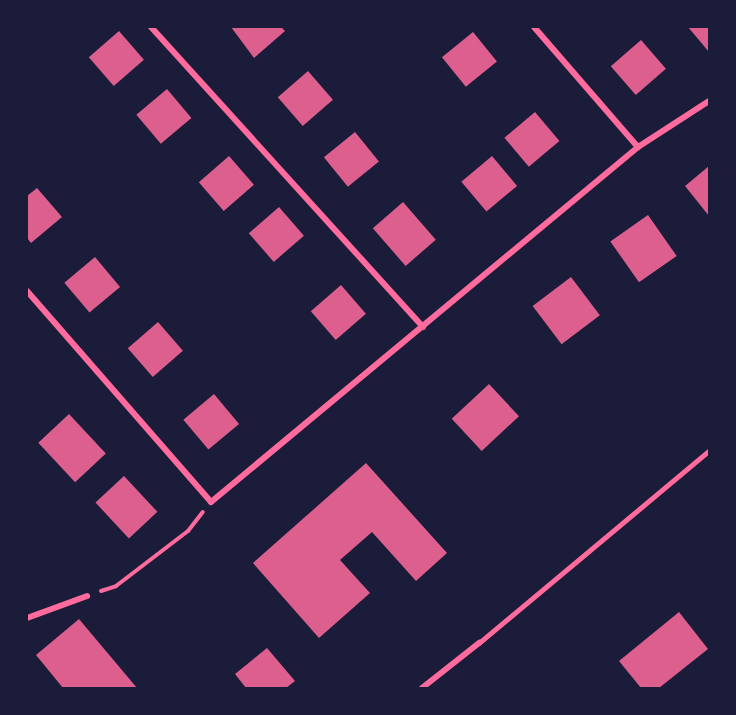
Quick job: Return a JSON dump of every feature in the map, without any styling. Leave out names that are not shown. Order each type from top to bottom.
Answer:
[{"type":"street","points":[[151,27],[423,327]]},
{"type":"street","points":[[534,27],[638,147]]},
{"type":"street","points":[[27,291],[210,502],[638,147],[709,101]]},
{"type":"street","points":[[27,618],[87,596]]},
{"type":"street","points":[[422,688],[479,643]]},
{"type":"lane","points":[[479,643],[709,452]]},
{"type":"path","points":[[87,596],[116,586],[188,531],[210,502]]},
{"type":"building","points":[[231,27],[281,27],[285,31],[254,58]]},
{"type":"building","points":[[688,27],[709,27],[709,52]]},
{"type":"building","points":[[119,31],[144,60],[114,86],[89,57]]},
{"type":"building","points":[[473,32],[497,62],[466,87],[442,57]]},
{"type":"building","points":[[641,40],[666,69],[636,95],[611,66]]},
{"type":"building","points":[[308,71],[333,100],[303,126],[278,97]]},
{"type":"building","points":[[167,89],[191,118],[161,144],[136,115]]},
{"type":"building","points":[[535,112],[559,141],[529,167],[504,138]]},
{"type":"building","points":[[355,132],[379,162],[348,187],[324,157]]},
{"type":"building","points":[[229,156],[254,185],[224,211],[199,182]]},
{"type":"building","points":[[492,156],[517,186],[486,212],[461,182]]},
{"type":"building","points":[[709,166],[709,216],[685,186]]},
{"type":"building","points":[[37,188],[62,217],[31,243],[27,238],[27,196]]},
{"type":"building","points":[[403,202],[436,240],[406,266],[373,228]]},
{"type":"building","points":[[279,207],[304,236],[274,262],[249,233]]},
{"type":"building","points":[[648,215],[677,256],[639,282],[610,241]]},
{"type":"building","points":[[95,257],[120,287],[89,313],[64,283]]},
{"type":"building","points":[[571,277],[600,315],[562,344],[533,306]]},
{"type":"building","points":[[341,285],[366,314],[336,340],[311,311]]},
{"type":"building","points":[[158,322],[183,351],[153,377],[128,348]]},
{"type":"building","points":[[489,384],[519,416],[482,451],[452,419]]},
{"type":"building","points":[[214,394],[239,424],[208,450],[183,420]]},
{"type":"building","points":[[69,414],[106,453],[75,482],[38,443]]},
{"type":"building","points":[[366,463],[447,553],[416,581],[372,532],[340,560],[370,593],[319,638],[253,563]]},
{"type":"building","points":[[124,476],[157,512],[129,538],[95,503]]},
{"type":"building","points":[[679,612],[708,649],[659,688],[641,688],[619,661]]},
{"type":"building","points":[[79,619],[137,688],[63,688],[36,655]]},
{"type":"building","points":[[267,648],[295,681],[286,688],[246,688],[235,674]]}]
